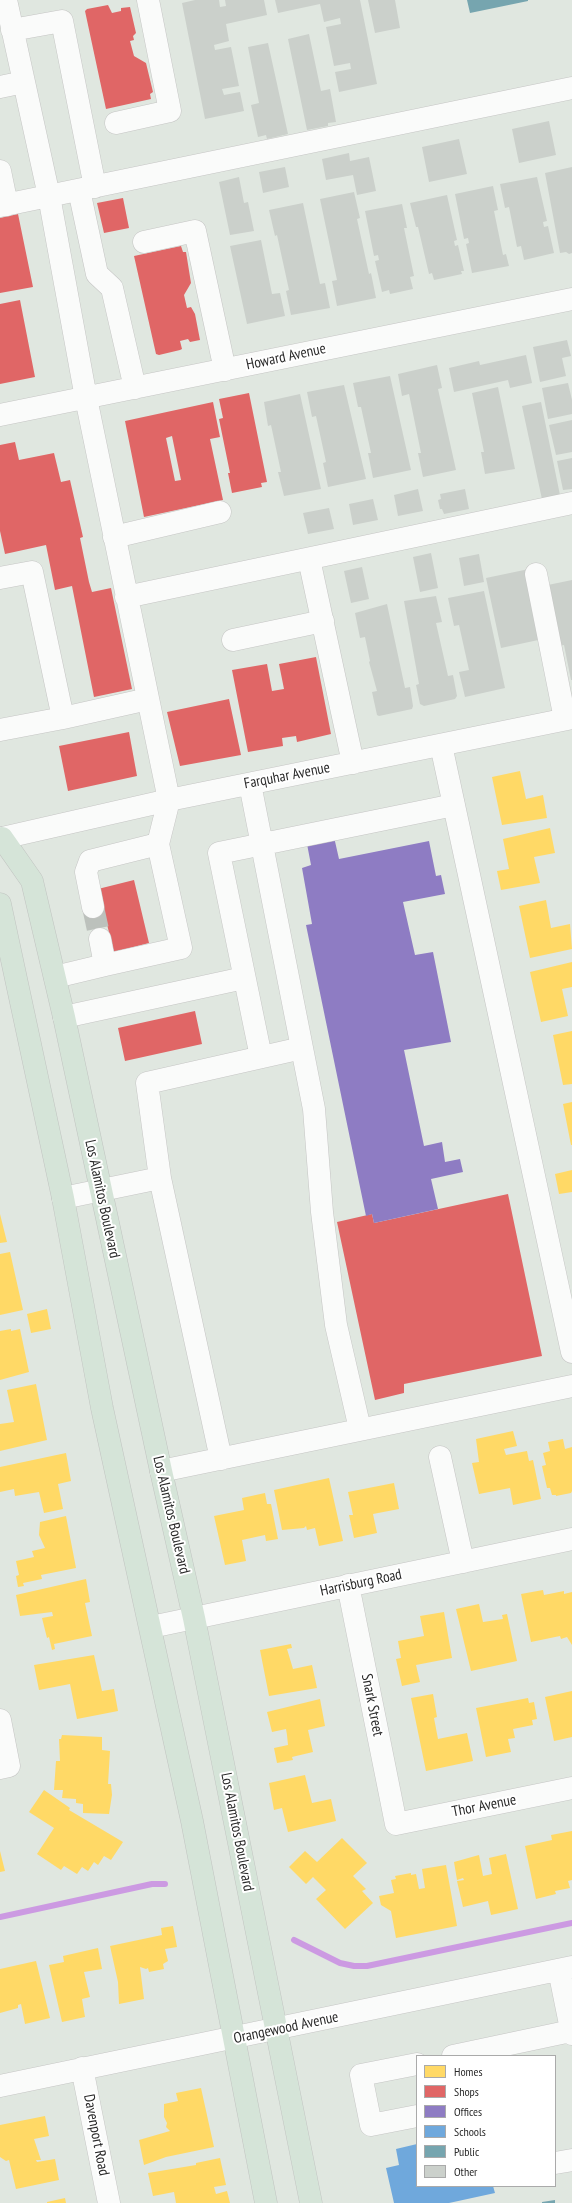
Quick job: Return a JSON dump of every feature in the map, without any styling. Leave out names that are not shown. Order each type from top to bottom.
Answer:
[{"type":"main road","name":"Los Alamitos Boulevard","points":[[1,840],[32,881],[55,977],[160,1471],[194,1618],[311,2203]]},
{"type":"main road","points":[[0,904],[63,1198],[102,1408],[151,1627],[266,2203]]},
{"type":"street","points":[[0,1],[5,0],[49,196],[86,398],[169,800],[158,844],[181,948],[55,977]]},
{"type":"street","points":[[116,124],[170,111],[148,0]]},
{"type":"street","points":[[12,30],[62,21],[88,188],[97,274],[112,288],[134,388]]},
{"type":"street","points":[[0,87],[24,82]]},
{"type":"street","points":[[0,171],[4,205],[572,88]]},
{"type":"street","points":[[144,242],[196,231],[225,370]]},
{"type":"street","name":"Howard Avenue","points":[[0,416],[572,299]]},
{"type":"street","points":[[126,597],[572,503]]},
{"type":"street","points":[[114,537],[220,512]]},
{"type":"street","points":[[309,559],[353,763]]},
{"type":"street","points":[[0,578],[32,572],[63,718]]},
{"type":"street","points":[[536,574],[570,719]]},
{"type":"street","points":[[233,640],[323,621]]},
{"type":"street","points":[[0,730],[148,699]]},
{"type":"street","name":"Farquhar Avenue","points":[[1,840],[169,800],[570,719]]},
{"type":"street","points":[[441,745],[572,1352]]},
{"type":"street","points":[[250,784],[314,1109],[322,1212],[336,1324],[360,1429]]},
{"type":"street","points":[[261,1057],[219,853],[454,805]]},
{"type":"street","points":[[93,907],[86,872],[90,861],[158,844]]},
{"type":"street","points":[[100,939],[105,965]]},
{"type":"street","points":[[64,1017],[244,978]]},
{"type":"street","points":[[221,1459],[160,1178],[147,1083],[302,1048]]},
{"type":"street","points":[[63,1198],[100,1189],[160,1178]]},
{"type":"street","points":[[160,1471],[572,1386]]},
{"type":"street","points":[[440,1457],[463,1562]]},
{"type":"street","name":"Harrisburg Road","points":[[151,1627],[572,1539]]},
{"type":"street","name":"Snark Street","points":[[348,1586],[396,1824]]},
{"type":"street","points":[[0,1720],[5,1767]]},
{"type":"street","name":"Thor Avenue","points":[[396,1824],[572,1788]]},
{"type":"street","points":[[458,2055],[572,2033],[565,1969]]},
{"type":"street","name":"Orangewood Avenue","points":[[0,2086],[82,2068],[234,2039],[565,1969]]},
{"type":"street","points":[[416,2064],[361,2075],[371,2125],[416,2116]]},
{"type":"street","name":"Davenport Road","points":[[82,2068],[110,2203]]},
{"type":"street","points":[[556,2163],[572,2160]]},
{"type":"building: Homes","points":[[520,771],[526,799],[543,795],[547,818],[502,825],[492,777]]},
{"type":"building: Homes","points":[[550,828],[555,853],[534,857],[540,883],[501,890],[497,871],[509,869],[503,839]]},
{"type":"building: Homes","points":[[546,900],[551,928],[570,924],[572,949],[530,958],[519,906]]},
{"type":"building: Homes","points":[[572,962],[572,987],[562,989],[568,1016],[541,1022],[530,972]]},
{"type":"building: Homes","points":[[572,1031],[572,1084],[563,1085],[553,1035]]},
{"type":"building: Homes","points":[[572,1102],[572,1145],[571,1145],[563,1104]]},
{"type":"building: Homes","points":[[572,1170],[572,1192],[559,1194],[555,1174]]},
{"type":"building: Homes","points":[[0,1214],[7,1242],[0,1243]]},
{"type":"building: Homes","points":[[10,1252],[23,1310],[0,1315],[0,1254]]},
{"type":"building: Homes","points":[[47,1309],[51,1329],[31,1333],[27,1314]]},
{"type":"building: Homes","points":[[11,1329],[11,1331],[20,1329],[29,1372],[0,1380],[0,1331]]},
{"type":"building: Homes","points":[[36,1384],[47,1440],[0,1451],[0,1424],[14,1422],[7,1390]]},
{"type":"building: Homes","points":[[513,1431],[517,1446],[504,1449],[506,1455],[527,1451],[529,1461],[533,1460],[541,1499],[513,1505],[510,1488],[479,1494],[472,1463],[479,1462],[476,1439]]},
{"type":"building: Homes","points":[[563,1439],[565,1449],[572,1447],[572,1491],[571,1493],[556,1496],[552,1495],[550,1488],[547,1488],[542,1466],[546,1465],[543,1453],[550,1451],[548,1442]]},
{"type":"building: Homes","points":[[66,1453],[71,1481],[58,1484],[63,1509],[44,1513],[39,1492],[15,1496],[14,1489],[0,1492],[0,1467]]},
{"type":"building: Homes","points":[[329,1478],[343,1541],[319,1546],[315,1528],[307,1530],[306,1526],[304,1528],[282,1530],[274,1490]]},
{"type":"building: Homes","points":[[394,1483],[399,1509],[373,1514],[377,1533],[354,1538],[349,1515],[353,1515],[348,1492]]},
{"type":"building: Homes","points":[[265,1493],[267,1504],[271,1504],[278,1539],[266,1541],[265,1535],[242,1540],[246,1561],[225,1565],[214,1516],[244,1510],[242,1498]]},
{"type":"building: Homes","points":[[66,1516],[76,1568],[41,1575],[42,1579],[23,1583],[24,1586],[18,1587],[16,1576],[19,1575],[16,1561],[34,1557],[32,1551],[45,1548],[39,1535],[40,1522]]},
{"type":"building: Homes","points":[[86,1579],[90,1602],[85,1603],[92,1636],[54,1644],[55,1649],[52,1650],[42,1618],[53,1616],[52,1612],[20,1616],[16,1595]]},
{"type":"building: Homes","points":[[543,1590],[544,1595],[564,1591],[564,1594],[572,1592],[572,1645],[567,1637],[561,1639],[560,1636],[531,1642],[521,1594]]},
{"type":"building: Homes","points":[[479,1604],[483,1622],[503,1619],[502,1615],[507,1614],[517,1661],[471,1671],[456,1609]]},
{"type":"building: Homes","points":[[444,1612],[452,1658],[416,1665],[420,1682],[402,1686],[396,1659],[401,1658],[398,1641],[424,1636],[420,1616]]},
{"type":"building: Homes","points":[[291,1644],[292,1648],[287,1649],[293,1669],[312,1665],[317,1688],[269,1696],[260,1650]]},
{"type":"building: Homes","points":[[94,1655],[102,1691],[114,1689],[118,1711],[77,1719],[70,1684],[39,1690],[34,1665]]},
{"type":"building: Homes","points":[[572,1691],[572,1737],[554,1741],[545,1697]]},
{"type":"building: Homes","points":[[433,1694],[437,1717],[434,1718],[438,1739],[467,1733],[473,1761],[426,1771],[411,1698]]},
{"type":"building: Homes","points":[[528,1698],[529,1703],[534,1702],[537,1719],[532,1720],[533,1725],[513,1729],[515,1738],[508,1739],[511,1752],[486,1757],[476,1708]]},
{"type":"building: Homes","points":[[320,1699],[325,1726],[308,1730],[313,1752],[292,1757],[293,1760],[277,1763],[274,1748],[288,1745],[286,1729],[272,1732],[267,1712]]},
{"type":"building: Homes","points":[[62,1735],[102,1737],[102,1750],[110,1751],[108,1784],[111,1784],[112,1795],[109,1814],[83,1813],[83,1804],[76,1803],[76,1799],[62,1798],[63,1790],[54,1790],[56,1761],[60,1761],[59,1739],[61,1739]]},
{"type":"building: Homes","points":[[305,1775],[312,1803],[331,1799],[336,1821],[288,1832],[282,1808],[274,1810],[269,1783]]},
{"type":"building: Homes","points":[[44,1790],[70,1808],[69,1810],[123,1842],[111,1860],[104,1856],[98,1865],[94,1862],[88,1871],[82,1867],[77,1874],[64,1866],[61,1870],[37,1854],[54,1828],[29,1812]]},
{"type":"building: Homes","points":[[572,1831],[572,1880],[568,1881],[570,1888],[555,1891],[556,1894],[536,1899],[525,1846],[552,1840],[551,1835]]},
{"type":"building: Homes","points":[[342,1838],[367,1863],[353,1876],[366,1889],[362,1891],[373,1903],[345,1929],[316,1899],[326,1890],[313,1877],[306,1884],[289,1867],[305,1851],[317,1862]]},
{"type":"building: Homes","points":[[0,1851],[5,1871],[0,1872]]},
{"type":"building: Homes","points":[[506,1854],[518,1909],[491,1915],[488,1901],[463,1907],[457,1881],[464,1880],[463,1878],[457,1880],[454,1862],[479,1855],[483,1876],[492,1874],[489,1858]]},
{"type":"building: Homes","points":[[446,1865],[457,1926],[396,1938],[391,1911],[381,1905],[379,1896],[394,1893],[391,1880],[396,1879],[395,1876],[411,1873],[411,1875],[416,1874],[419,1889],[425,1888],[422,1869]]},
{"type":"building: Homes","points":[[173,1926],[177,1947],[165,1949],[168,1961],[163,1964],[164,1969],[149,1972],[148,1968],[146,1969],[140,1967],[144,1999],[119,2004],[118,1982],[110,1946],[162,1935],[161,1928]]},
{"type":"building: Homes","points":[[98,1948],[102,1969],[84,1972],[90,1997],[82,1999],[85,2017],[62,2022],[49,1965],[64,1962],[63,1956]]},
{"type":"building: Homes","points":[[36,1961],[50,2018],[25,2024],[21,2004],[18,2005],[18,2008],[0,2013],[0,1969]]},
{"type":"building: Homes","points":[[201,2088],[214,2147],[166,2157],[144,2165],[139,2140],[170,2131],[166,2127],[167,2123],[164,2117],[164,2104],[178,2101],[176,2093]]},
{"type":"building: Homes","points":[[45,2116],[49,2136],[34,2139],[41,2160],[36,2160],[37,2162],[55,2159],[59,2180],[16,2189],[9,2160],[6,2161],[0,2157],[0,2125]]},
{"type":"building: Homes","points":[[220,2158],[226,2185],[214,2187],[216,2194],[227,2191],[230,2203],[176,2203],[174,2192],[153,2196],[148,2173],[196,2165],[196,2163]]},
{"type":"building: Homes","points":[[65,2198],[66,2203],[47,2203],[47,2202]]},
{"type":"building: Shops","points":[[108,5],[112,13],[121,11],[121,8],[130,7],[136,33],[133,36],[134,40],[130,41],[134,56],[146,63],[153,92],[150,94],[151,99],[106,109],[85,11],[87,9]]},
{"type":"building: Shops","points":[[123,198],[129,228],[104,233],[97,203]]},
{"type":"building: Shops","points":[[18,214],[33,287],[0,293],[0,218]]},
{"type":"building: Shops","points":[[181,246],[183,252],[186,252],[191,283],[184,295],[187,308],[191,307],[195,314],[200,340],[190,342],[188,339],[180,341],[182,349],[159,355],[156,354],[134,256]]},
{"type":"building: Shops","points":[[20,300],[35,377],[0,384],[0,304]]},
{"type":"building: Shops","points":[[249,393],[267,482],[261,483],[262,487],[232,493],[228,473],[230,473],[219,419],[223,418],[219,399]]},
{"type":"building: Shops","points":[[213,402],[220,437],[210,439],[223,500],[144,517],[125,421]],"holes":[[[172,436],[181,480],[175,481],[166,438]]]},
{"type":"building: Shops","points":[[15,442],[19,460],[54,453],[61,482],[70,480],[83,537],[80,538],[89,582],[92,592],[111,588],[132,689],[94,697],[72,586],[55,590],[46,545],[5,554],[0,531],[0,445]]},
{"type":"building: Shops","points":[[316,657],[331,734],[297,742],[296,736],[282,738],[283,746],[248,752],[232,670],[267,664],[272,691],[284,689],[279,664]]},
{"type":"building: Shops","points":[[229,699],[241,755],[180,766],[167,712]]},
{"type":"building: Shops","points":[[129,732],[137,776],[68,791],[59,746]]},
{"type":"building: Shops","points":[[134,880],[149,943],[114,952],[98,889]]},
{"type":"building: Shops","points":[[195,1011],[202,1044],[125,1061],[118,1028]]},
{"type":"building: Shops","points":[[508,1194],[542,1356],[404,1384],[404,1393],[375,1400],[337,1222],[372,1214],[374,1223]]},
{"type":"building: Offices","points":[[334,837],[339,859],[429,841],[436,876],[441,875],[445,894],[403,902],[415,955],[433,952],[451,1042],[404,1050],[424,1146],[442,1142],[445,1162],[460,1159],[463,1172],[431,1179],[438,1209],[374,1223],[372,1214],[366,1216],[306,925],[312,924],[302,868],[311,865],[307,844]]},
{"type":"building: Schools","points":[[416,2144],[416,2187],[493,2187],[495,2193],[449,2203],[394,2203],[386,2168],[399,2165],[396,2149]]},
{"type":"building: Public","points":[[467,0],[528,0],[528,1],[470,13]]},
{"type":"building: Public","points":[[555,2200],[555,2203],[542,2203],[542,2202]]},
{"type":"building: Other","points":[[195,0],[219,0],[220,7],[226,6],[225,0],[264,0],[267,15],[226,24],[229,41],[214,45],[215,50],[231,47],[239,86],[222,89],[224,95],[240,92],[244,111],[205,119],[182,3]]},
{"type":"building: Other","points":[[275,0],[360,0],[377,84],[339,92],[335,72],[351,69],[350,63],[334,66],[326,27],[341,24],[340,18],[324,22],[320,4],[278,13]]},
{"type":"building: Other","points":[[368,0],[395,0],[400,28],[375,33]]},
{"type":"building: Other","points":[[309,34],[321,91],[330,89],[336,122],[328,123],[328,126],[307,130],[288,39]]},
{"type":"building: Other","points":[[268,43],[288,134],[267,139],[266,135],[258,137],[251,105],[259,103],[248,47]]},
{"type":"building: Other","points":[[549,121],[556,155],[519,163],[512,129]]},
{"type":"building: Other","points":[[459,139],[467,174],[429,182],[422,147]]},
{"type":"building: Other","points":[[349,153],[350,161],[369,157],[376,191],[357,195],[353,175],[326,180],[322,159]]},
{"type":"building: Other","points":[[285,167],[289,187],[263,193],[259,172]]},
{"type":"building: Other","points":[[572,167],[572,253],[569,254],[566,252],[560,253],[545,173]]},
{"type":"building: Other","points":[[239,177],[244,203],[248,202],[254,231],[230,235],[219,182]]},
{"type":"building: Other","points":[[537,177],[547,221],[543,222],[544,227],[548,226],[554,253],[524,260],[521,246],[517,247],[509,207],[505,208],[500,184]]},
{"type":"building: Other","points":[[493,186],[498,210],[494,211],[503,255],[506,254],[509,266],[472,273],[466,244],[469,243],[468,238],[464,239],[455,194]]},
{"type":"building: Other","points":[[354,192],[360,218],[357,219],[376,298],[337,306],[332,281],[337,280],[320,199]]},
{"type":"building: Other","points":[[447,195],[457,240],[454,241],[455,246],[458,245],[464,271],[461,271],[462,274],[434,280],[432,273],[429,274],[418,227],[416,227],[410,203]]},
{"type":"building: Other","points":[[303,203],[320,284],[325,283],[330,308],[291,315],[286,291],[289,290],[277,235],[275,236],[269,210]]},
{"type":"building: Other","points":[[402,204],[407,228],[404,228],[414,276],[410,277],[413,289],[390,294],[389,290],[382,292],[375,261],[379,260],[378,255],[374,256],[365,211]]},
{"type":"building: Other","points":[[261,240],[272,294],[280,293],[285,316],[247,324],[230,246]]},
{"type":"building: Other","points":[[567,340],[571,356],[562,358],[566,376],[540,382],[533,347]]},
{"type":"building: Other","points":[[526,355],[532,383],[510,388],[508,380],[454,392],[449,368],[479,361],[480,365]]},
{"type":"building: Other","points":[[437,365],[442,388],[438,389],[456,470],[423,477],[418,453],[421,453],[409,394],[402,396],[398,374]]},
{"type":"building: Other","points":[[390,376],[411,470],[373,478],[368,453],[371,453],[361,407],[358,407],[353,383]]},
{"type":"building: Other","points":[[568,383],[572,400],[572,414],[548,419],[542,388]]},
{"type":"building: Other","points":[[344,385],[366,479],[328,487],[323,463],[326,462],[316,416],[312,417],[307,392]]},
{"type":"building: Other","points":[[498,387],[515,469],[485,474],[481,452],[484,452],[472,393]]},
{"type":"building: Other","points":[[300,394],[321,489],[284,496],[278,472],[281,472],[271,425],[268,426],[264,402]]},
{"type":"building: Other","points":[[541,402],[561,500],[543,504],[522,406]]},
{"type":"building: Other","points":[[572,420],[572,452],[556,455],[549,425]]},
{"type":"building: Other","points":[[572,458],[572,489],[563,490],[557,461]]},
{"type":"building: Other","points":[[418,489],[423,511],[398,516],[394,495]]},
{"type":"building: Other","points":[[465,489],[469,509],[444,514],[442,509],[440,509],[438,500],[441,499],[440,494]]},
{"type":"building: Other","points":[[373,499],[378,520],[353,525],[349,504]]},
{"type":"building: Other","points":[[329,508],[334,529],[308,534],[303,513]]},
{"type":"building: Other","points":[[431,553],[438,588],[420,592],[413,557]]},
{"type":"building: Other","points":[[479,554],[484,582],[464,586],[459,558]]},
{"type":"building: Other","points":[[362,567],[369,599],[351,603],[344,571]]},
{"type":"building: Other","points":[[529,569],[543,639],[501,648],[486,578]]},
{"type":"building: Other","points":[[572,580],[571,680],[564,645],[556,647],[543,586]]},
{"type":"building: Other","points":[[484,591],[505,688],[465,697],[459,672],[469,670],[459,625],[454,626],[448,598]]},
{"type":"building: Other","points":[[436,596],[442,622],[436,623],[448,676],[453,675],[457,696],[455,699],[424,706],[420,704],[416,685],[419,684],[404,601]]},
{"type":"building: Other","points":[[387,604],[405,688],[410,687],[413,706],[412,709],[379,716],[377,715],[372,692],[377,691],[369,662],[365,637],[360,638],[355,613]]},
{"type":"waterway","points":[[0,1917],[152,1884],[165,1884]]},
{"type":"waterway","points":[[294,1940],[340,1963],[354,1966],[367,1966],[572,1923]]},
{"type":"tunnel","points":[[93,907],[100,939]]}]
